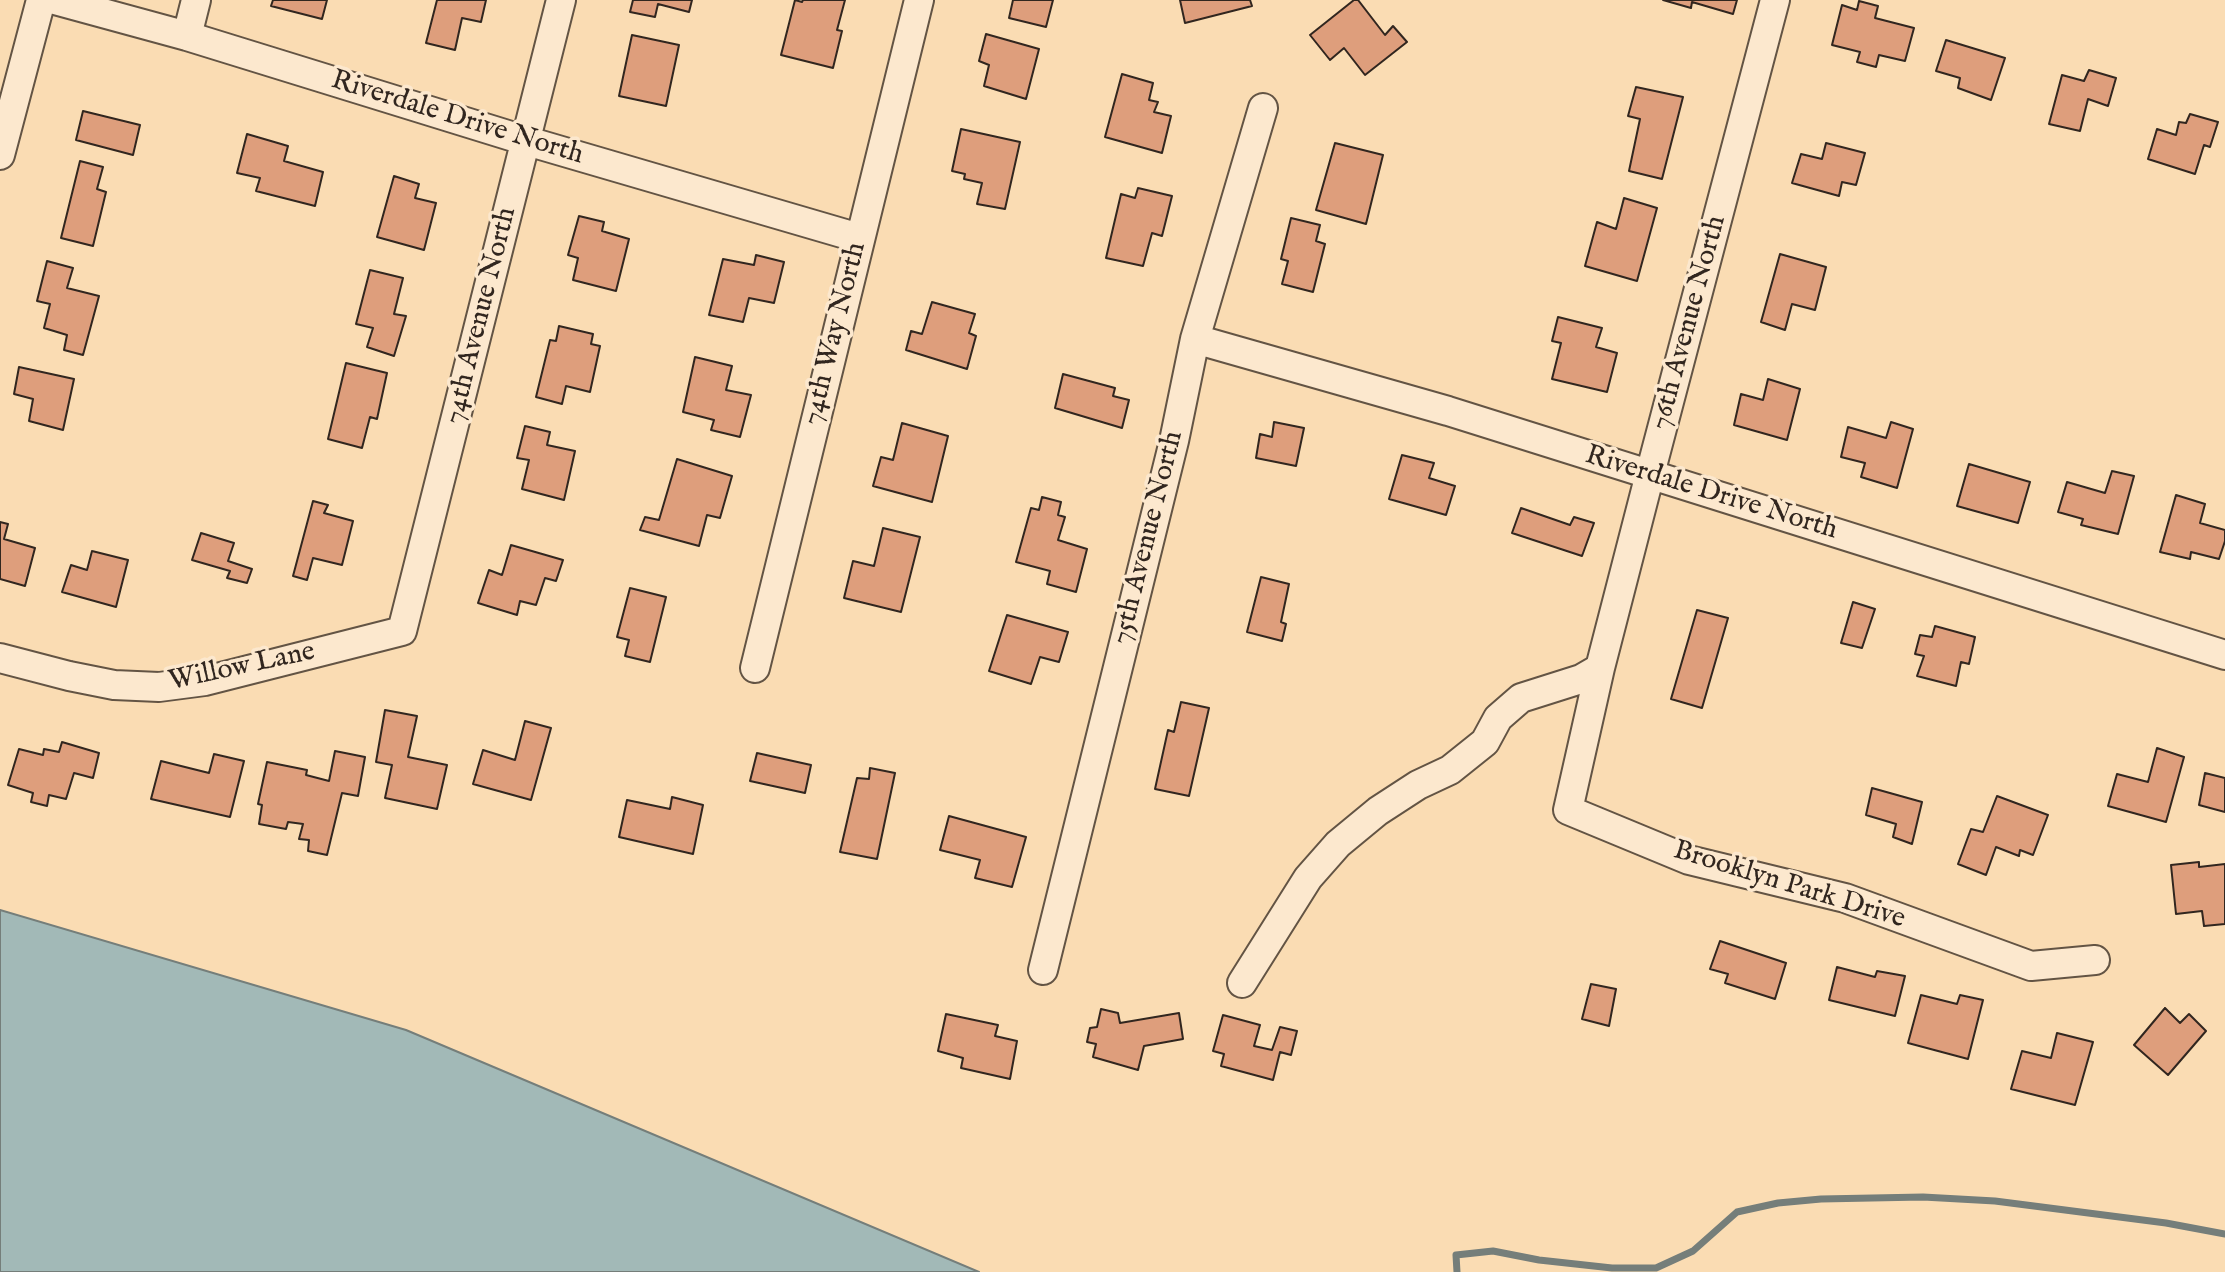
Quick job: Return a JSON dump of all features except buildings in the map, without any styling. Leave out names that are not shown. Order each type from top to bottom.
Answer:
[{"type":"street","points":[[0,155],[41,0]]},
{"type":"street","name":"Riverdale Drive North","points":[[55,0],[187,36],[527,141],[859,238]]},
{"type":"street","points":[[187,36],[196,0]]},
{"type":"street","name":"74th Avenue North","points":[[401,631],[561,0]]},
{"type":"street","name":"74th Way North","points":[[755,668],[919,0]]},
{"type":"street","name":"76th Avenue North","points":[[1568,810],[1650,474],[1775,0]]},
{"type":"street","name":"75th Avenue North","points":[[1043,970],[1174,441],[1195,339],[1263,108]]},
{"type":"street","name":"Riverdale Drive North","points":[[1195,339],[1448,411],[2225,655]]},
{"type":"street","name":"Willow Lane","points":[[0,657],[114,685],[159,687],[205,681],[401,631]]},
{"type":"street","points":[[1242,983],[1308,878],[1338,845],[1378,811],[1418,785],[1450,770],[1485,742],[1498,718],[1521,698],[1581,678],[1601,668]]},
{"type":"street","name":"Brooklyn Park Drive","points":[[1568,810],[1689,860],[1845,898],[2031,966],[2095,960]]},
{"type":"water","points":[[0,910],[406,1030],[979,1272],[0,1272]]},
{"type":"waterway","points":[[1457,1272],[1456,1255],[1493,1251],[1539,1260],[1612,1268],[1656,1268],[1693,1251],[1737,1212],[1778,1203],[1821,1199],[1923,1197],[1995,1201],[2166,1223],[2225,1234]]}]
